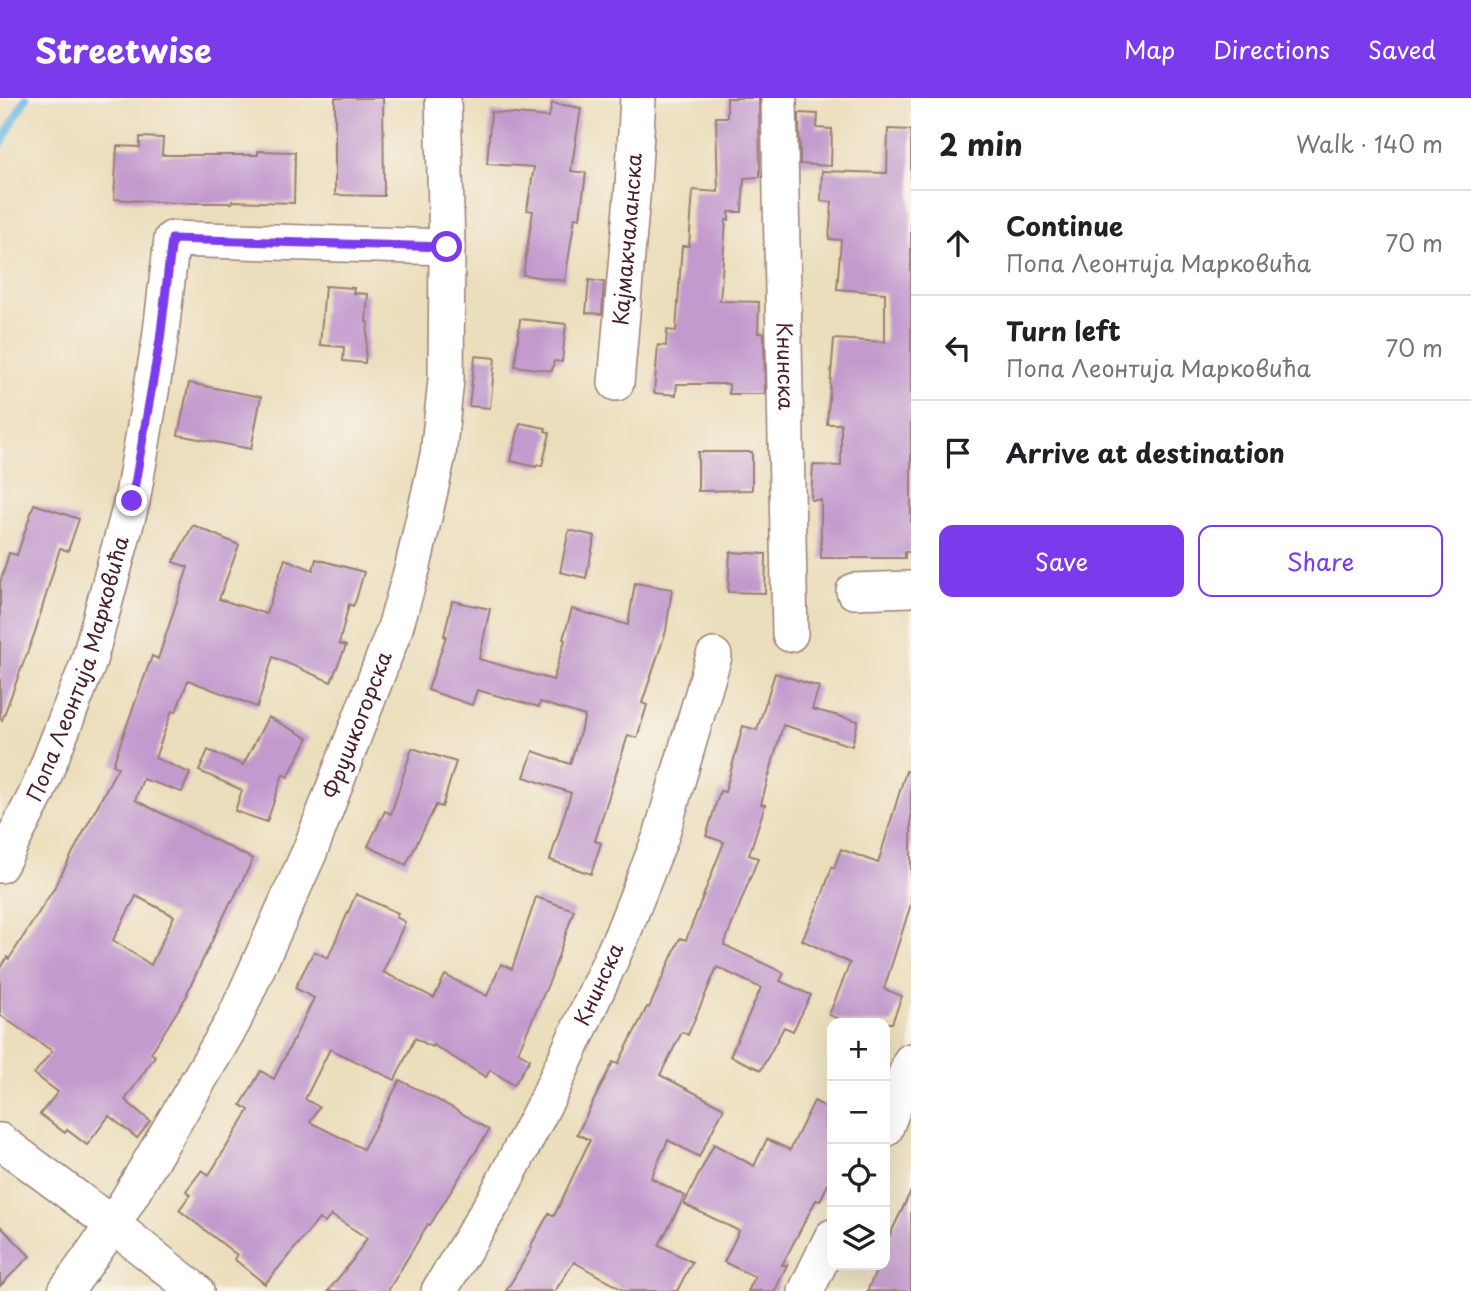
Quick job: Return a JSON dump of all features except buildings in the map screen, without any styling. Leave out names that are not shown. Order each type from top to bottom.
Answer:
[{"type":"street","name":"Фрушкогорска","points":[[66,1291],[113,1225],[233,1022],[309,853],[395,628],[413,566],[438,455],[446,380],[447,247],[443,98]]},
{"type":"street","name":"Кајмакчаланска","points":[[616,383],[639,98]]},
{"type":"street","name":"Книнска","points":[[779,98],[790,634]]},
{"type":"street","name":"Попа Леонтија Марковића","points":[[0,865],[37,793],[88,664],[132,501],[160,340],[172,239],[447,247]]},
{"type":"street","points":[[854,592],[911,589]]},
{"type":"street","name":"Книнска","points":[[439,1291],[495,1199],[549,1095],[617,946],[661,836],[714,656]]},
{"type":"street","points":[[890,1116],[911,1061]]},
{"type":"street","points":[[0,1141],[197,1291]]},
{"type":"street","points":[[806,1291],[827,1247]]},
{"type":"waterway","points":[[0,145],[26,98]]},
{"type":"route","points":[[132,501],[160,340],[172,239],[447,247]]}]
